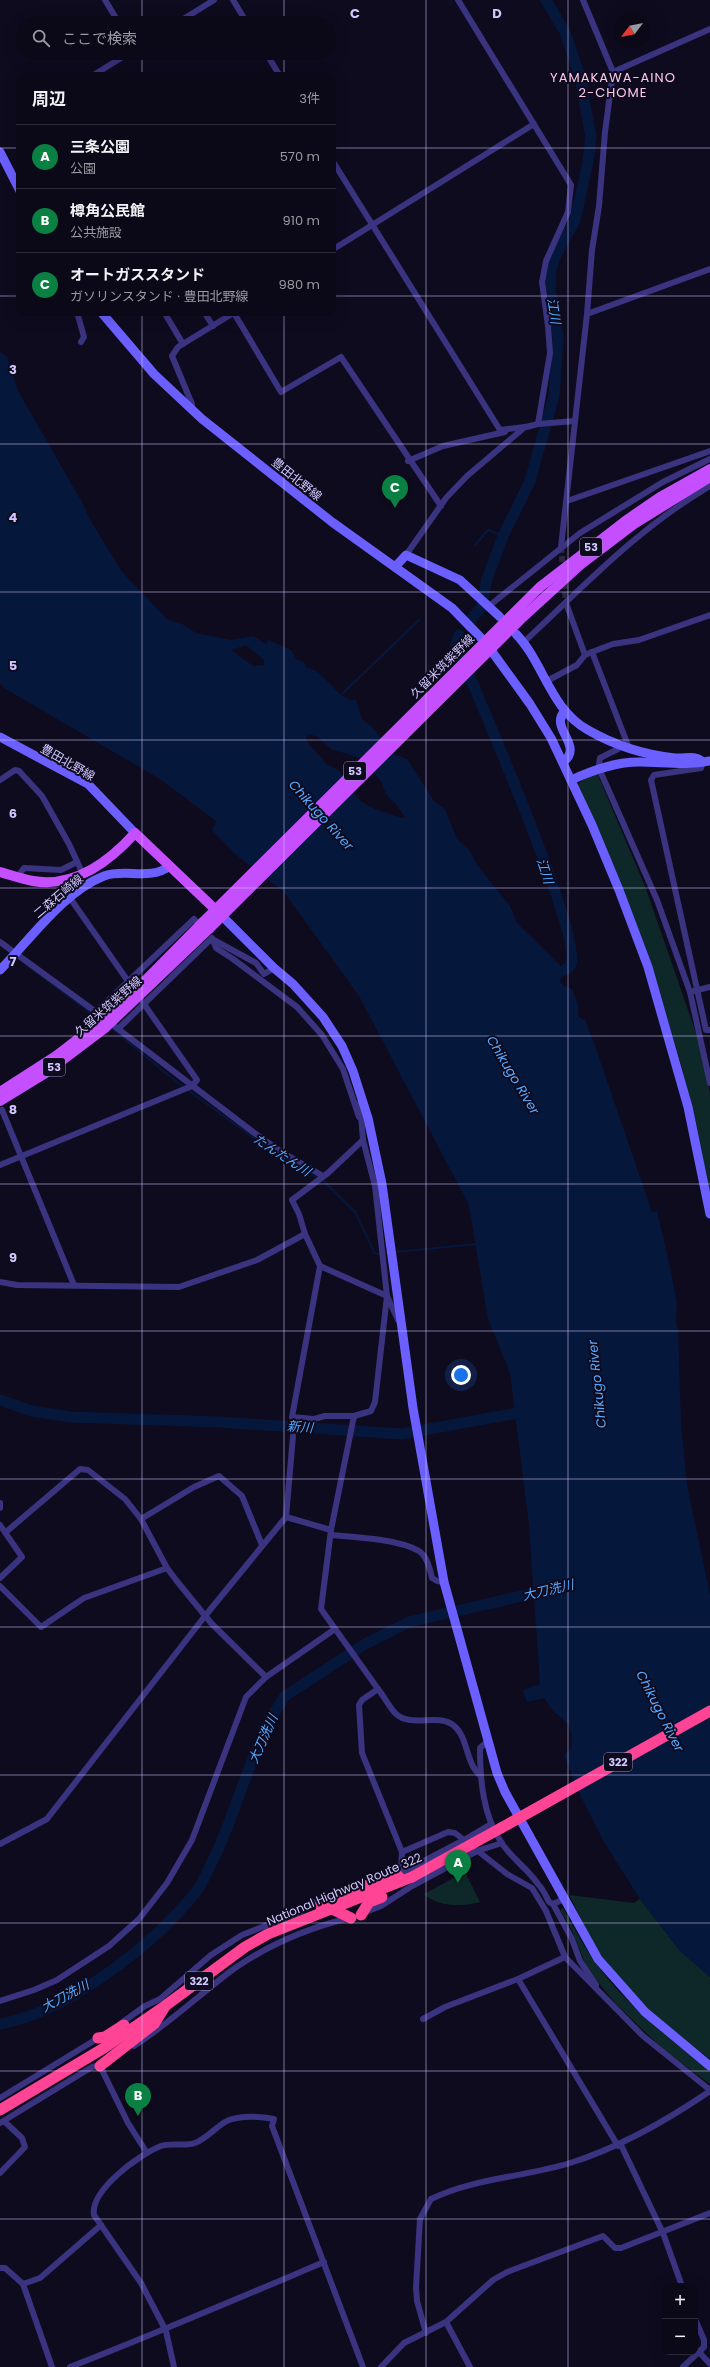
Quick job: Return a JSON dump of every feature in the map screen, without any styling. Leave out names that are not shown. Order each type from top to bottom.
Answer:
[{"type":"highway","name":"National Highway Route 322","points":[[0,2110],[104,2048],[165,2006],[254,1936],[299,1921],[407,1879],[496,1826],[522,1816],[710,1711]]},
{"type":"highway","points":[[299,1921],[313,1908],[351,1891],[397,1875],[407,1879]]},
{"type":"highway","points":[[330,1908],[356,1916],[369,1902],[384,1896],[407,1879]]},
{"type":"highway","points":[[98,2038],[105,2037],[149,2010],[165,2006]]},
{"type":"highway","points":[[100,2066],[154,2024],[165,2006]]},
{"type":"main road","name":"久留米筑紫野線","points":[[0,1102],[44,1074],[102,1026],[132,994],[208,930],[219,913],[235,896],[484,649],[540,586],[579,555],[660,497],[710,469]]},
{"type":"main road","name":"久留米筑紫野線","points":[[484,649],[523,617],[602,547],[668,502],[710,477]]},
{"type":"main road","points":[[0,872],[34,881],[52,881],[80,875],[112,857],[135,833],[219,913]]},
{"type":"main road","name":"久留米筑紫野線","points":[[0,1092],[102,1026]]},
{"type":"street","points":[[105,0],[115,16]]},
{"type":"street","points":[[188,16],[214,0]]},
{"type":"street","points":[[233,0],[243,16]]},
{"type":"street","points":[[458,0],[570,185],[571,195],[568,212],[546,261],[542,282],[550,353],[538,424]]},
{"type":"street","points":[[561,548],[587,314],[592,250],[599,206],[605,132],[613,72],[583,0]]},
{"type":"street","points":[[613,72],[710,29]]},
{"type":"street","points":[[98,72],[118,60]]},
{"type":"street","points":[[270,60],[278,72]]},
{"type":"street","points":[[336,247],[534,124]]},
{"type":"street","points":[[0,152],[16,183]]},
{"type":"street","points":[[336,166],[500,430],[525,427]]},
{"type":"street","points":[[587,314],[710,269]]},
{"type":"street","points":[[78,316],[84,337],[81,342]]},
{"type":"street","name":"豊田北野線","points":[[103,316],[154,374],[192,410],[332,522],[452,608],[530,704],[551,738],[563,762],[619,890],[648,967],[688,1107],[710,1214]]},
{"type":"street","points":[[166,316],[183,344]]},
{"type":"street","points":[[207,316],[213,326]]},
{"type":"street","points":[[192,410],[192,404],[172,356],[178,347],[228,316]]},
{"type":"street","points":[[236,316],[281,392],[341,357],[408,461],[441,506]]},
{"type":"street","points":[[408,461],[443,446],[538,424],[575,421]]},
{"type":"street","points":[[395,568],[441,506],[466,476],[525,427]]},
{"type":"street","points":[[567,501],[710,451]]},
{"type":"street","points":[[485,603],[561,548],[663,482],[710,459]]},
{"type":"street","points":[[524,642],[623,547],[678,505],[710,486]]},
{"type":"street","points":[[406,555],[460,580],[500,617]]},
{"type":"street","points":[[566,603],[585,655]]},
{"type":"street","points":[[545,682],[578,665],[585,655],[592,652],[613,644],[639,640],[710,615]]},
{"type":"street","points":[[516,634],[524,642],[545,682],[565,711],[574,721],[589,731],[629,748],[646,753],[676,758],[693,756],[707,762]]},
{"type":"street","points":[[592,652],[629,748]]},
{"type":"street","points":[[563,762],[568,758],[571,752],[571,745],[560,720],[565,711]]},
{"type":"street","name":"豊田北野線","points":[[0,737],[88,784],[135,833]]},
{"type":"street","points":[[599,764],[600,758],[618,749],[620,744]]},
{"type":"street","points":[[571,780],[606,766],[624,763],[707,762]]},
{"type":"street","points":[[707,762],[701,768],[654,775],[651,780],[699,989],[706,1030],[710,1030]]},
{"type":"street","points":[[0,780],[15,770],[19,771],[42,796],[81,870]]},
{"type":"street","points":[[601,773],[657,900],[690,992],[710,1084]]},
{"type":"street","points":[[18,876],[24,868],[61,870],[77,862]]},
{"type":"street","name":"二森石崎線","points":[[0,970],[40,926],[87,881],[106,875],[145,874],[164,871],[170,866]]},
{"type":"street","points":[[0,1165],[192,1086],[197,1080],[70,898]]},
{"type":"street","points":[[219,913],[274,968],[293,984],[323,1017],[342,1046],[359,1090],[368,1118],[382,1184],[425,1481],[444,1582],[455,1627],[489,1740],[497,1773],[522,1816],[564,1899],[591,1948],[613,1979],[645,2012],[710,2066]]},
{"type":"street","points":[[96,1012],[130,982],[194,919],[256,963],[264,974],[274,968]]},
{"type":"street","points":[[118,1029],[145,1005],[208,930]]},
{"type":"street","points":[[208,930],[216,948],[234,959],[297,1007],[322,1035],[344,1069],[362,1126]]},
{"type":"street","points":[[0,942],[96,1012],[274,1147],[323,1176]]},
{"type":"street","points":[[690,992],[710,987]]},
{"type":"street","points":[[359,1090],[363,1140],[375,1186],[387,1296],[375,1402],[371,1410],[354,1416],[325,1416],[314,1419],[292,1417],[320,1266],[305,1234],[299,1214],[292,1200],[323,1176],[363,1140]]},
{"type":"street","points":[[0,1111],[2,1110],[74,1285]]},
{"type":"street","points":[[0,1282],[17,1285],[179,1287],[257,1260],[305,1234]]},
{"type":"street","points":[[320,1266],[387,1296],[402,1329]]},
{"type":"street","points":[[354,1416],[331,1532],[322,1609],[396,1713],[406,1719],[442,1721],[454,1726],[461,1735],[474,1769],[481,1776]]},
{"type":"street","points":[[0,1844],[46,1819],[50,1815],[262,1544],[286,1517],[293,1436]]},
{"type":"street","points":[[6,1532],[80,1469],[88,1470],[125,1499],[141,1519],[167,1568],[205,1616],[266,1676]]},
{"type":"street","points":[[141,1519],[194,1487],[219,1476],[242,1496],[262,1544]]},
{"type":"street","points":[[0,1503],[0,1508]]},
{"type":"street","points":[[286,1517],[331,1532],[379,1540],[419,1551],[427,1560],[432,1578],[437,1581],[444,1582]]},
{"type":"street","points":[[0,1525],[22,1557],[0,1578]]},
{"type":"street","points":[[0,1586],[41,1627],[84,1598],[167,1568]]},
{"type":"street","points":[[0,2000],[34,1990],[57,1980],[109,1946],[139,1919],[167,1883],[192,1840],[246,1697],[266,1676],[335,1629]]},
{"type":"street","points":[[378,1689],[362,1700],[359,1705],[362,1753],[402,1852],[401,1868]]},
{"type":"street","points":[[489,1740],[480,1748],[481,1776],[502,1843],[538,1883],[549,1902],[553,1904],[572,1939],[580,1961],[601,1992]]},
{"type":"street","points":[[401,1868],[405,1871],[419,1865],[464,1840],[496,1826]]},
{"type":"street","points":[[402,1852],[448,1832],[455,1833],[507,1874],[532,1888],[546,1911],[564,1957],[588,1982],[601,1992],[643,2036],[710,2090],[678,2113],[620,2145],[569,2163],[485,2182],[431,2199],[420,2219],[416,2287],[426,2333]]},
{"type":"street","points":[[0,2173],[25,2147],[22,2138],[2,2122],[92,2067],[100,2066],[155,2032],[235,1968],[264,1950],[312,1928],[356,1916],[382,1906],[412,1886],[477,1850],[502,1843]]},
{"type":"street","points":[[0,2098],[98,2038],[145,2006],[160,1999],[211,1955],[254,1936],[300,1912],[312,1902],[351,1891],[401,1868]]},
{"type":"street","points":[[553,1904],[564,1899]]},
{"type":"street","points":[[254,1936],[264,1950]]},
{"type":"street","points":[[423,2019],[444,2007],[518,1979],[564,1957]]},
{"type":"street","points":[[518,1979],[620,2145],[663,2232],[681,2283]]},
{"type":"street","points":[[100,2066],[128,2123],[147,2153]]},
{"type":"street","points":[[174,2367],[166,2331],[141,2283],[94,2215],[93,2208],[97,2199],[114,2179],[147,2153],[166,2145],[189,2144],[197,2142],[233,2119],[274,2120],[272,2126],[363,2367]]},
{"type":"street","points":[[382,2367],[404,2343],[446,2322],[493,2280],[544,2257],[567,2251],[603,2236],[615,2248],[663,2232],[710,2213]]},
{"type":"street","points":[[23,2284],[40,2278],[101,2225]]},
{"type":"street","points":[[70,2367],[166,2331],[188,2319],[324,2262]]},
{"type":"street","points":[[0,2268],[5,2268],[23,2284],[52,2367]]},
{"type":"street","points":[[446,2322],[470,2367]]},
{"type":"street","points":[[683,2367],[700,2353],[704,2347],[704,2340],[698,2326]]},
{"type":"street","points":[[700,2353],[710,2364]]},
{"type":"green space","points":[[597,773],[646,889],[698,1039],[710,1093],[710,1204],[700,1147],[683,1071],[659,990],[577,786],[581,781]]},
{"type":"green space","points":[[465,1872],[480,1902],[466,1905],[443,1904],[429,1898],[424,1894]]},
{"type":"green space","points":[[569,1895],[634,1903],[640,1899],[680,1951],[710,1977],[710,2059],[679,2036],[635,1997],[622,1983],[595,1945]]},
{"type":"green space","points":[[563,1908],[590,1955],[606,1977],[648,2020],[678,2046],[710,2070],[710,2084],[663,2049],[615,2003],[587,1968],[572,1930],[560,1910]]},
{"type":"water","name":"Chikugo River","points":[[0,352],[7,357],[18,391],[83,504],[89,518],[122,572],[168,620],[182,624],[196,633],[231,640],[253,636],[266,644],[268,640],[291,650],[296,659],[304,662],[307,668],[320,674],[343,696],[356,700],[362,719],[372,727],[396,755],[407,759],[434,801],[445,809],[457,839],[469,850],[478,866],[510,906],[517,923],[560,965],[558,980],[564,986],[572,989],[578,1005],[578,1017],[585,1020],[593,1040],[652,1212],[657,1212],[676,1299],[681,1424],[687,1485],[710,1595],[710,1977],[680,1951],[640,1899],[604,1842],[579,1793],[564,1754],[570,1750],[572,1739],[567,1724],[548,1705],[545,1698],[527,1702],[523,1690],[540,1684],[529,1525],[510,1373],[488,1319],[469,1205],[359,996],[284,892],[235,854],[212,830],[216,821],[160,779],[4,688],[0,683]],"holes":[[[246,645],[264,660],[264,665],[253,666],[231,650]],[[309,734],[318,737],[331,749],[360,758],[381,781],[386,794],[396,804],[405,817],[402,818],[378,810],[361,801],[352,791],[342,774],[326,764],[310,745],[306,738]]]},
{"type":"waterway","name":"江川","points":[[471,620],[482,606],[487,579],[503,536],[530,481],[554,396],[558,337],[550,289],[550,273],[555,257],[575,220],[588,162],[591,137],[580,77],[565,32],[546,0]]},
{"type":"waterway","points":[[475,545],[488,530],[503,536]]},
{"type":"waterway","points":[[341,695],[419,620]]},
{"type":"waterway","name":"江川","points":[[459,635],[456,644],[503,756],[544,861],[560,907],[570,943],[571,964],[567,969],[556,973],[555,983]]},
{"type":"waterway","name":"たんたん川","points":[[25,964],[99,1019]]},
{"type":"waterway","name":"たんたん川","points":[[110,1027],[178,1083],[275,1153],[318,1178]]},
{"type":"waterway","name":"たんたん川","points":[[323,1180],[355,1212],[375,1254],[388,1252]]},
{"type":"waterway","name":"たんたん川","points":[[394,1252],[478,1244]]},
{"type":"waterway","name":"新川","points":[[0,1400],[32,1411],[70,1417],[219,1422],[402,1434],[529,1411]]},
{"type":"waterway","name":"大刀洗川","points":[[0,2024],[26,2017],[53,2006],[81,1991],[133,1954],[157,1933],[196,1892],[201,1885],[222,1840],[263,1735],[285,1696],[365,1644],[409,1622],[548,1590]]},
{"type":"tunnel","points":[[561,547],[566,603]]},
{"type":"place","name":"オートガススタンド","points":[[395,508]]},
{"type":"place","name":"三条公園","points":[[458,1883]]},
{"type":"place","name":"樽角公民館","points":[[138,2116]]},
{"type":"district","name":"YAMAKAWA-AINO 2-CHOME","points":[[613,84]]}]
